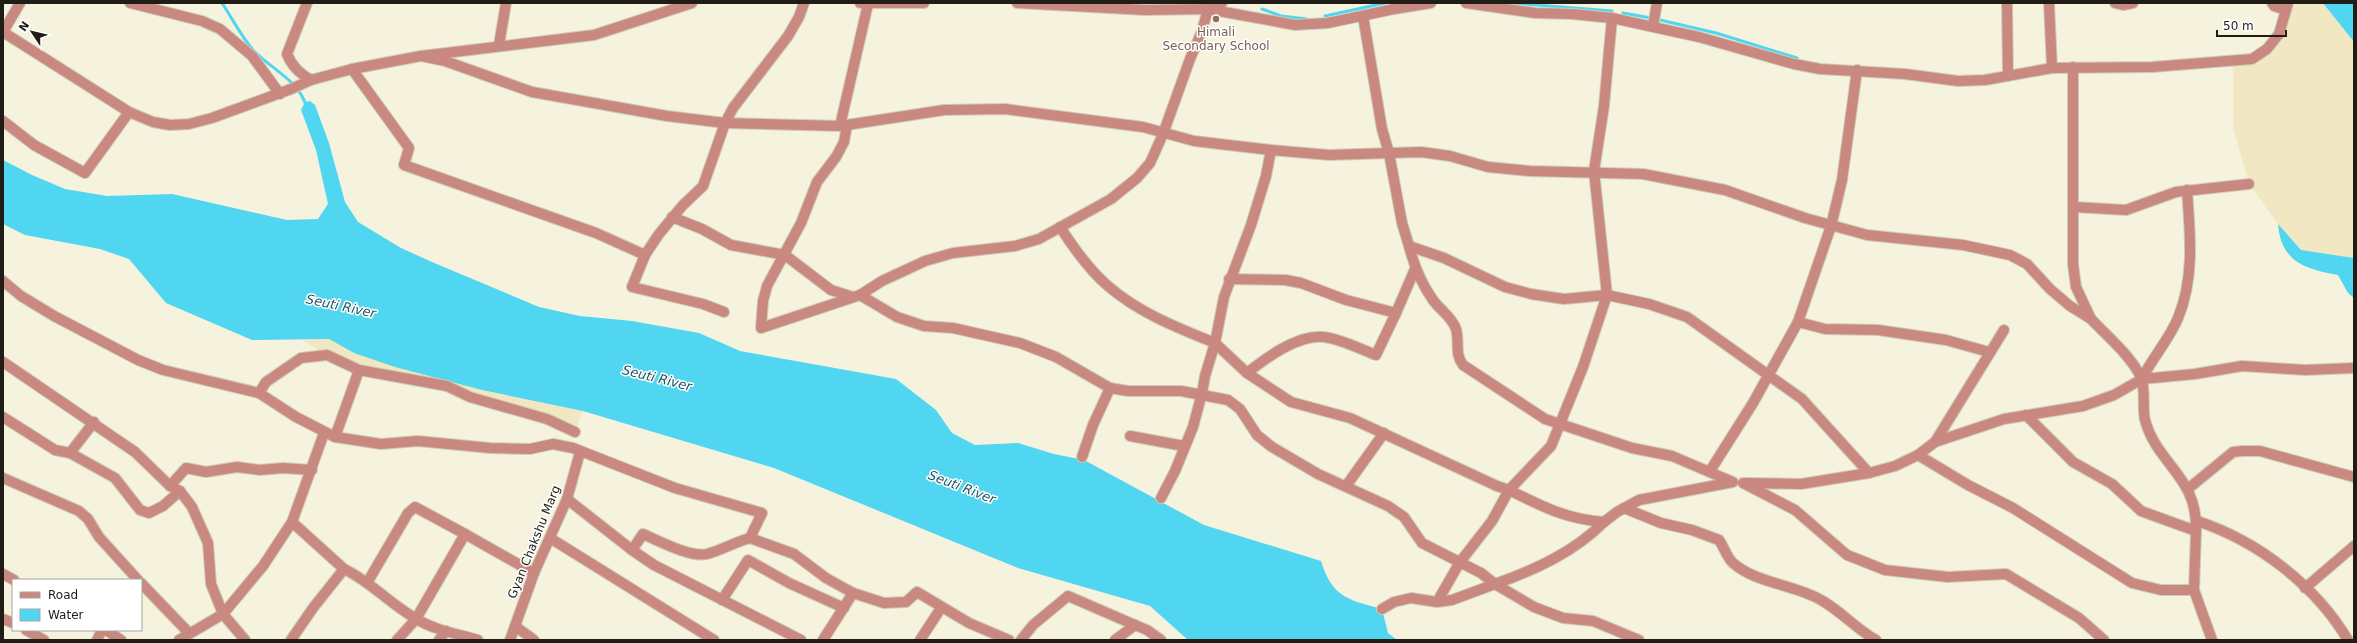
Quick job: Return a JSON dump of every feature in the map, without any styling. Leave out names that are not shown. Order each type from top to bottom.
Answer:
[{"type":"street","points":[[20,3],[3,32],[129,112],[153,122],[170,125],[189,124],[280,94],[306,82],[352,69],[422,56],[594,35],[692,3]]},
{"type":"street","points":[[130,3],[202,21],[220,29],[252,56],[280,94]]},
{"type":"street","points":[[306,82],[292,64],[287,54],[307,3]]},
{"type":"street","points":[[499,46],[506,3]]},
{"type":"street","points":[[724,312],[703,304],[632,287],[644,255],[672,216],[705,182],[725,123],[733,108],[788,36],[799,17],[804,3]]},
{"type":"street","points":[[924,3],[864,3],[844,125],[844,142],[836,157],[817,182],[786,255],[767,286],[763,301],[761,328],[857,296],[882,281],[925,261],[953,253],[1015,246],[1039,239],[1111,199],[1137,178],[1150,163],[1163,134],[1190,59],[1202,31],[1208,9]]},
{"type":"street","points":[[1016,3],[1107,5],[1145,10],[1208,9],[1295,25],[1328,23],[1431,3]]},
{"type":"street","points":[[1208,9],[1222,3]]},
{"type":"street","points":[[1466,3],[1535,13],[1572,14],[1612,18],[1653,26],[1794,64],[1820,69],[1857,70],[1958,81],[2008,76],[2052,68],[2152,67],[2252,59],[2267,49],[2279,34],[2287,7],[2274,6],[2272,3]]},
{"type":"street","points":[[1653,26],[1657,3]]},
{"type":"street","points":[[2007,3],[2008,76]]},
{"type":"street","points":[[2049,3],[2052,68]]},
{"type":"street","points":[[2115,3],[2123,5],[2133,3]]},
{"type":"street","points":[[1363,16],[1382,129],[1389,153],[1402,223],[1415,269],[1434,301],[1452,321],[1456,330],[1458,358],[1463,365],[1533,412],[1560,426],[1632,448],[1672,456],[1738,483],[1795,510],[1847,555],[1885,570],[1948,577],[2006,574],[2079,618],[2104,640]]},
{"type":"street","points":[[1437,602],[1460,562],[1492,521],[1509,490],[1518,479],[1536,465],[1551,446],[1560,426],[1607,295],[1594,171],[1604,106],[1612,18]]},
{"type":"street","points":[[422,56],[445,62],[532,92],[667,116],[725,123],[844,125],[944,110],[1005,109],[1143,128],[1194,141],[1271,150],[1329,155],[1421,152],[1450,156],[1488,167],[1530,171],[1594,171],[1643,174],[1725,190],[1831,226],[1867,235],[1963,245],[2010,255],[2027,264],[2050,289],[2070,306],[2091,319],[2132,363],[2142,379],[2145,420],[2153,439],[2189,488],[2196,526],[2194,590],[2212,640]]},
{"type":"street","points":[[2072,67],[2074,207],[2073,264],[2076,287],[2091,319]]},
{"type":"street","points":[[352,69],[409,148],[404,165],[596,233],[644,255]]},
{"type":"street","points":[[1710,471],[1769,374],[1798,322],[1831,226],[1845,165],[1857,70]]},
{"type":"street","points":[[3,121],[34,145],[85,174],[129,112]]},
{"type":"street","points":[[1161,498],[1184,446],[1202,394],[1229,279],[1251,226],[1266,176],[1271,150]]},
{"type":"street","points":[[2074,207],[2126,210],[2176,192],[2249,184]]},
{"type":"street","points":[[2142,379],[2171,332],[2185,297],[2191,250],[2187,190]]},
{"type":"street","points":[[672,216],[702,229],[731,245],[786,255],[831,290],[857,296],[897,317],[924,326],[953,328],[1020,343],[1056,357],[1110,388],[1128,391],[1160,390],[1202,394],[1228,400],[1240,408],[1257,435],[1272,447],[1318,474],[1388,506],[1404,517],[1422,543],[1460,562],[1534,607],[1563,618],[1593,621],[1639,640]]},
{"type":"street","points":[[1060,227],[1106,285],[1127,301],[1156,317],[1215,343],[1247,373],[1291,402],[1350,418],[1384,432],[1496,486],[1509,490],[1550,510],[1579,520],[1604,522]]},
{"type":"street","points":[[1409,246],[1444,258],[1505,287],[1531,294],[1564,300],[1607,295],[1649,304],[1687,317],[1726,347],[1769,374],[1802,399],[1869,473]]},
{"type":"street","points":[[1247,373],[1273,352],[1310,338],[1323,336],[1376,356],[1415,269]]},
{"type":"street","points":[[1229,279],[1301,283],[1346,300],[1396,314]]},
{"type":"street","points":[[3,281],[21,296],[54,316],[138,360],[164,370],[259,393],[324,433],[335,437],[381,444],[418,441],[490,448],[530,449],[553,444],[573,448],[675,488],[762,513],[750,538]]},
{"type":"street","points":[[1798,322],[1825,329],[1878,330],[1946,340],[1989,352]]},
{"type":"street","points":[[1935,442],[1989,352],[2004,330]]},
{"type":"street","points":[[259,393],[266,382],[301,358],[327,355],[359,370],[446,386],[470,397],[547,419],[575,432]]},
{"type":"street","points":[[3,362],[94,422],[135,452],[170,486],[180,491],[192,507],[208,543],[211,584],[223,614],[245,640]]},
{"type":"street","points":[[1382,609],[1394,602],[1411,598],[1437,602],[1452,600],[1521,575],[1585,541],[1604,522],[1624,508],[1639,500],[1738,483],[1801,484],[1869,473],[1895,466],[1918,455],[1935,442],[2026,414],[2083,406],[2114,394],[2142,379],[2195,374],[2242,366],[2306,370],[2354,368]]},
{"type":"street","points":[[335,437],[359,370]]},
{"type":"street","points":[[1082,457],[1093,425],[1110,388]]},
{"type":"street","points":[[2026,414],[2073,462],[2112,484],[2141,511],[2234,536],[2272,559],[2331,613],[2348,640]]},
{"type":"street","points":[[3,417],[55,450],[70,453],[115,478],[140,510],[149,513],[163,506],[180,491]]},
{"type":"street","points":[[70,453],[94,422]]},
{"type":"street","points":[[1346,486],[1384,432]]},
{"type":"street","points":[[179,640],[223,614],[263,566],[292,522],[312,470],[324,433]]},
{"type":"street","points":[[1130,436],[1184,446]]},
{"type":"street","points":[[2189,488],[2233,452],[2242,451],[2260,451],[2354,477]]},
{"type":"street","name":"Gyan Chakshu Marg","points":[[510,640],[534,573],[567,499],[580,452]]},
{"type":"street","points":[[1918,455],[1968,485],[2013,508],[2132,583],[2161,590],[2194,590]]},
{"type":"street","points":[[170,486],[186,468],[206,472],[237,467],[260,470],[283,468],[312,470]]},
{"type":"street","points":[[3,478],[79,511],[88,519],[99,537],[137,579]]},
{"type":"street","points":[[567,499],[632,550],[654,565],[801,640]]},
{"type":"street","points":[[367,583],[408,513],[415,507],[534,573]]},
{"type":"street","points":[[1624,508],[1660,523],[1692,530],[1719,540],[1732,562],[1743,571],[1811,594],[1823,601],[1859,631],[1876,640]]},
{"type":"street","points":[[292,522],[344,569],[367,583],[388,601],[416,619],[446,631],[478,640]]},
{"type":"street","points":[[397,640],[416,619],[465,534]]},
{"type":"street","points":[[632,550],[643,534],[696,555],[706,554],[736,541],[750,538],[794,554],[826,578],[853,593],[884,603],[906,602],[917,592],[941,608],[969,623],[1009,640]]},
{"type":"street","points":[[550,538],[714,640]]},
{"type":"street","points":[[2305,588],[2354,546]]},
{"type":"street","points":[[722,600],[748,560],[789,583],[844,608]]},
{"type":"street","points":[[291,640],[313,608],[344,569]]},
{"type":"street","points":[[3,574],[12,579]]},
{"type":"street","points":[[142,584],[189,633]]},
{"type":"street","points":[[823,640],[853,593]]},
{"type":"street","points":[[1021,640],[1033,625],[1068,596],[1147,630],[1159,639]]},
{"type":"street","points":[[920,640],[941,608]]},
{"type":"street","points":[[1115,640],[1135,625]]},
{"type":"street","points":[[515,626],[534,640]]},
{"type":"street","points":[[28,631],[44,640]]},
{"type":"street","points":[[97,640],[102,631]]},
{"type":"street","points":[[108,631],[121,640]]},
{"type":"street","points":[[439,640],[446,631]]},
{"type":"sand","points":[[2288,3],[2323,3],[2354,42],[2354,258],[2301,250],[2278,224],[2249,184],[2233,127],[2233,61],[2267,49]]},
{"type":"sand","points":[[329,339],[354,353],[482,390],[583,411],[575,432],[447,386],[359,370],[327,355],[302,340]]},
{"type":"water","points":[[2323,3],[2354,3],[2354,42]]},
{"type":"water","name":"Seuti River","points":[[310,101],[315,105],[329,143],[345,202],[358,222],[401,248],[539,307],[580,316],[632,321],[699,333],[740,351],[896,379],[936,410],[952,433],[975,445],[1018,443],[1054,454],[1084,460],[1204,525],[1321,561],[1325,573],[1336,590],[1360,603],[1382,609],[1388,633],[1397,640],[1188,640],[1150,606],[1018,568],[774,468],[583,411],[482,390],[395,367],[354,353],[329,339],[252,340],[166,303],[129,259],[100,249],[25,235],[3,224],[3,160],[32,175],[65,189],[107,196],[172,194],[287,220],[318,219],[328,204],[316,150],[301,110],[305,102]]},
{"type":"water","points":[[2278,224],[2301,250],[2354,258],[2354,298],[2348,293],[2338,275],[2315,270],[2297,262],[2284,247],[2280,237]]},
{"type":"waterway","points":[[222,3],[253,50],[290,81],[302,96],[306,105]]},
{"type":"waterway","points":[[1325,16],[1385,3]]},
{"type":"waterway","points":[[1510,3],[1612,11]]},
{"type":"waterway","points":[[1262,9],[1281,16],[1307,19]]},
{"type":"waterway","points":[[1623,13],[1651,18]]},
{"type":"waterway","points":[[1660,20],[1716,33],[1797,58]]},
{"type":"place","name":"Himali Secondary School","points":[[1216,19]]}]
